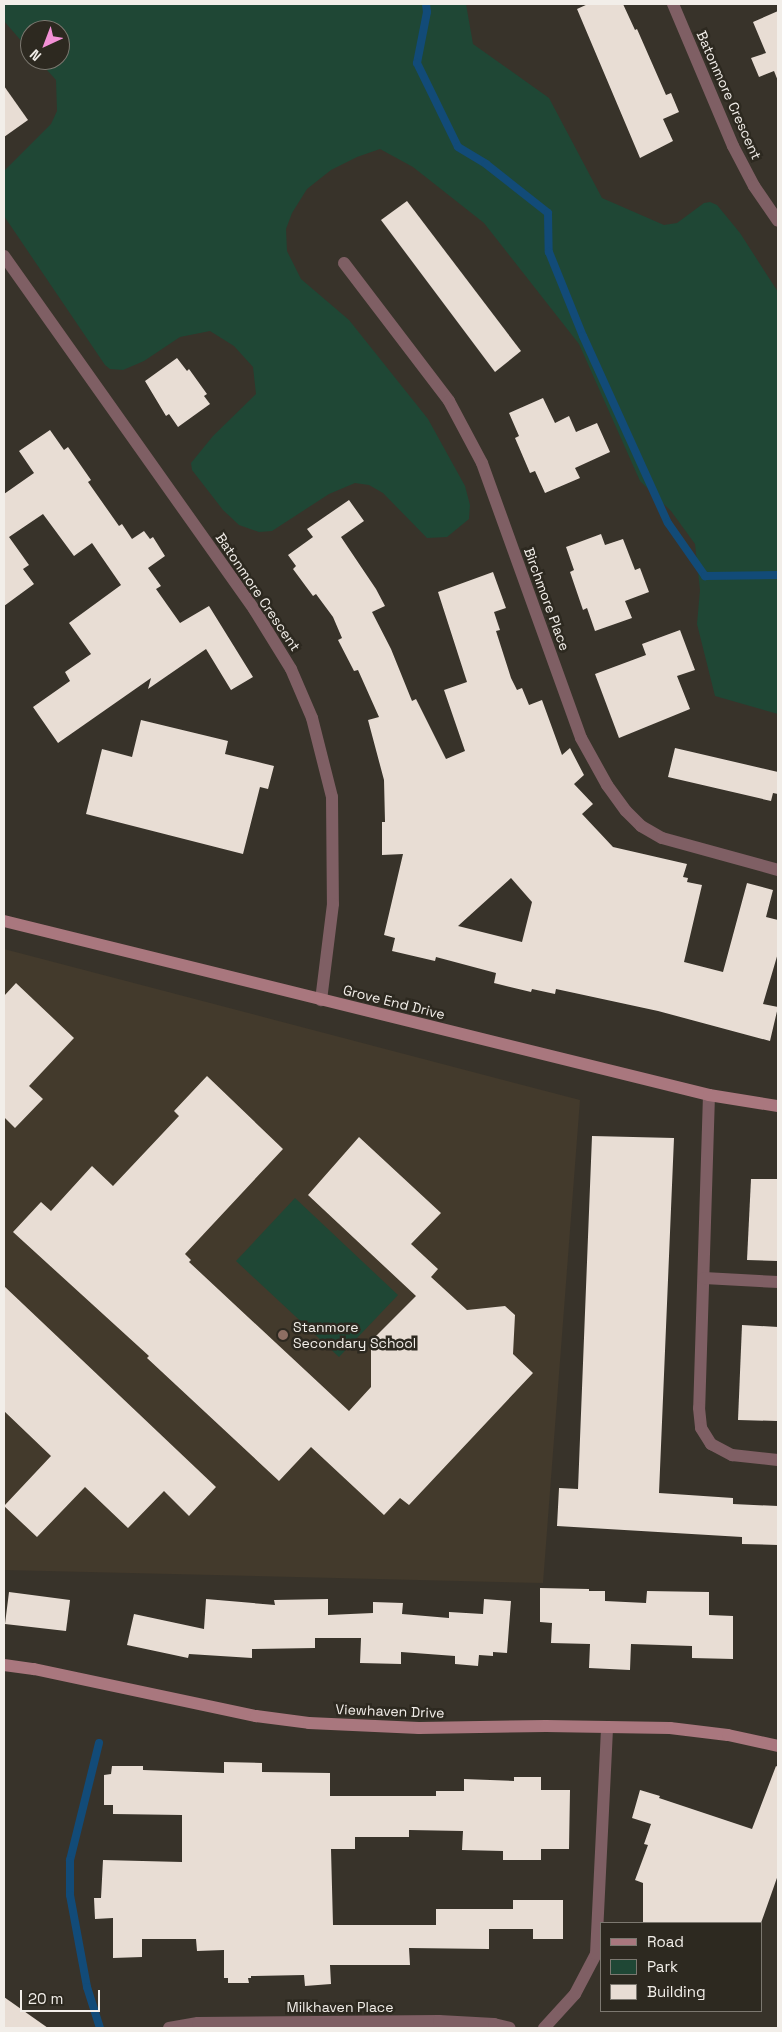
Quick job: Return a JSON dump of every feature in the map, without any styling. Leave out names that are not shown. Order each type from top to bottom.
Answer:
[{"type":"street","name":"Batonmore Crescent","points":[[673,4],[734,146],[754,186],[778,221]]},
{"type":"street","name":"Batonmore Crescent","points":[[4,256],[254,609],[291,669],[308,710],[332,797],[333,904],[322,1000]]},
{"type":"street","name":"Birchmore Place","points":[[344,263],[448,401],[482,463],[581,738],[612,792],[626,811],[641,826],[662,838],[778,870]]},
{"type":"street","name":"Grove End Drive","points":[[4,920],[709,1095],[778,1106]]},
{"type":"street","points":[[709,1095],[699,1408],[701,1428],[711,1444],[732,1455],[778,1460]]},
{"type":"street","points":[[704,1278],[778,1282]]},
{"type":"street","name":"Viewhaven Drive","points":[[4,1666],[43,1671],[256,1716],[309,1723],[419,1728],[670,1728],[728,1735],[778,1746]]},
{"type":"street","points":[[544,2028],[575,1994],[596,1954],[607,1727]]},
{"type":"street","name":"Milkhaven Place","points":[[169,2028],[198,2023],[439,2021],[494,2024],[510,2028]]},
{"type":"shaded area","name":"Stanmore Secondary School","points":[[4,949],[580,1100],[543,1583],[4,1570]]},
{"type":"green space","points":[[4,4],[466,4],[473,44],[549,98],[602,198],[664,225],[677,223],[704,203],[710,202],[717,205],[740,233],[778,292],[778,714],[715,696],[697,624],[700,590],[695,544],[671,511],[640,481],[579,344],[484,223],[413,167],[380,149],[357,157],[331,170],[307,189],[292,213],[286,229],[287,251],[301,279],[349,320],[428,419],[465,486],[470,505],[469,519],[447,537],[427,538],[383,493],[369,485],[355,483],[329,494],[272,531],[259,532],[239,525],[223,510],[192,470],[191,463],[213,436],[256,394],[253,367],[234,346],[210,331],[180,337],[144,361],[123,370],[110,369],[105,365],[4,216],[4,171],[51,124],[57,111],[56,80],[47,70],[70,70],[70,20],[20,20],[20,39],[4,21]]},
{"type":"green space","points":[[295,1198],[398,1295],[339,1357],[236,1261]]},
{"type":"building","points":[[588,4],[623,4],[635,30],[637,29],[666,95],[671,93],[679,112],[663,119],[673,141],[640,158],[577,9]]},
{"type":"building","points":[[778,11],[778,81],[774,71],[759,77],[751,58],[766,53],[753,22]]},
{"type":"building","points":[[4,86],[28,120],[4,137]]},
{"type":"building","points":[[407,201],[521,351],[495,372],[381,220]]},
{"type":"building","points":[[177,358],[187,371],[189,369],[207,394],[204,396],[210,404],[178,427],[169,414],[166,416],[145,381]]},
{"type":"building","points":[[543,398],[555,423],[569,416],[576,432],[597,423],[610,452],[575,468],[580,478],[545,493],[535,471],[530,473],[515,438],[519,436],[509,413]]},
{"type":"building","points":[[50,430],[64,450],[68,447],[91,480],[88,482],[119,526],[122,524],[132,539],[144,531],[150,539],[153,537],[165,556],[148,568],[161,586],[156,589],[180,623],[209,606],[253,677],[231,690],[206,649],[148,689],[151,678],[58,743],[33,707],[70,681],[65,672],[91,654],[69,623],[121,585],[92,543],[74,556],[43,514],[9,537],[29,565],[23,569],[34,584],[4,606],[4,494],[34,473],[19,451]]},
{"type":"building","points":[[349,500],[364,521],[341,537],[376,589],[385,606],[372,612],[391,649],[412,701],[416,699],[446,759],[465,751],[444,690],[467,682],[438,592],[493,572],[506,608],[494,612],[500,630],[496,631],[511,678],[517,690],[522,688],[529,705],[542,700],[562,755],[570,748],[584,775],[574,784],[593,804],[582,814],[613,847],[687,864],[683,877],[688,878],[687,882],[702,885],[684,962],[723,972],[747,883],[773,890],[766,917],[778,920],[778,953],[763,1004],[778,1007],[770,1041],[658,1011],[556,989],[555,994],[532,989],[531,992],[494,983],[496,973],[436,957],[435,961],[392,951],[395,938],[384,935],[403,854],[382,855],[382,822],[385,822],[384,780],[368,720],[379,717],[358,670],[354,671],[338,640],[342,638],[333,617],[316,594],[313,596],[293,569],[296,566],[288,555],[313,537],[307,529]],"holes":[[[511,878],[532,902],[522,942],[458,926]]]},
{"type":"building","points":[[601,534],[605,545],[623,539],[635,570],[640,568],[649,592],[625,601],[632,618],[595,631],[587,608],[583,610],[570,572],[574,570],[566,547]]},
{"type":"building","points":[[680,630],[695,670],[677,676],[690,709],[619,738],[595,674],[646,655],[642,644]]},
{"type":"building","points":[[141,720],[228,741],[225,754],[274,766],[268,789],[260,787],[243,854],[86,814],[102,749],[132,757]]},
{"type":"building","points":[[675,748],[778,772],[778,794],[773,793],[771,801],[668,777]]},
{"type":"building","points":[[16,983],[74,1038],[29,1086],[43,1099],[15,1128],[4,1117],[4,996]]},
{"type":"building","points":[[207,1076],[283,1149],[185,1254],[191,1260],[189,1262],[349,1411],[371,1387],[371,1341],[416,1296],[308,1195],[359,1137],[441,1213],[411,1244],[438,1269],[431,1277],[467,1310],[505,1306],[515,1315],[513,1354],[533,1373],[409,1505],[400,1498],[384,1515],[311,1447],[279,1481],[147,1358],[149,1356],[13,1232],[41,1202],[51,1211],[92,1166],[113,1186],[179,1116],[174,1111]]},
{"type":"building","points":[[592,1136],[674,1138],[659,1493],[733,1498],[733,1504],[778,1506],[778,1545],[742,1544],[742,1537],[557,1526],[559,1488],[578,1489]]},
{"type":"building","points":[[751,1179],[778,1179],[778,1261],[747,1260]]},
{"type":"building","points":[[4,1286],[216,1487],[189,1516],[164,1491],[128,1528],[85,1487],[37,1537],[4,1506],[51,1456],[4,1411]]},
{"type":"building","points":[[742,1325],[778,1327],[778,1421],[738,1420]]},
{"type":"building","points":[[540,1588],[605,1591],[605,1601],[646,1603],[647,1591],[709,1592],[709,1615],[733,1616],[733,1659],[692,1658],[692,1646],[631,1644],[630,1670],[589,1668],[590,1644],[551,1643],[552,1623],[540,1622]]},
{"type":"building","points":[[9,1592],[70,1600],[66,1631],[5,1624]]},
{"type":"building","points":[[206,1599],[275,1605],[274,1600],[328,1599],[328,1615],[373,1613],[373,1602],[403,1603],[402,1614],[449,1618],[449,1612],[483,1614],[484,1599],[511,1601],[507,1653],[493,1652],[493,1656],[479,1655],[478,1666],[455,1664],[455,1656],[401,1652],[401,1664],[360,1663],[361,1638],[315,1638],[315,1648],[252,1649],[252,1658],[189,1654],[188,1658],[127,1645],[134,1614],[204,1629]]},
{"type":"building","points":[[224,1762],[262,1763],[262,1772],[330,1773],[330,1796],[436,1796],[436,1791],[464,1791],[464,1779],[514,1781],[514,1777],[541,1777],[541,1790],[570,1790],[569,1849],[541,1849],[541,1860],[503,1860],[503,1851],[462,1850],[463,1831],[409,1830],[409,1837],[355,1837],[355,1849],[331,1849],[333,1925],[436,1925],[436,1909],[513,1909],[513,1900],[563,1900],[563,1939],[533,1939],[533,1929],[489,1929],[489,1949],[409,1948],[410,1965],[330,1965],[331,1984],[305,1986],[304,1975],[251,1976],[251,1978],[248,1978],[249,1983],[228,1983],[228,1978],[224,1978],[224,1950],[197,1951],[196,1939],[142,1939],[142,1957],[113,1958],[113,1918],[95,1919],[94,1898],[101,1898],[103,1860],[182,1862],[182,1815],[113,1814],[113,1805],[104,1805],[104,1775],[111,1774],[112,1766],[143,1766],[143,1770],[224,1773]]},
{"type":"building","points":[[776,1766],[778,1767],[778,1875],[761,1922],[643,1922],[643,1883],[635,1880],[648,1845],[644,1844],[651,1824],[632,1818],[640,1790],[752,1829]]},
{"type":"building","points":[[4,1997],[48,2028],[4,2028]]},
{"type":"waterway","points":[[426,4],[427,12],[417,63],[458,147],[486,164],[548,213],[549,252],[583,336],[668,523],[705,576],[778,575]]},
{"type":"waterway","points":[[99,1743],[70,1860],[70,1895],[87,1987],[100,2028]]},
{"type":"place","name":"Stanmore Secondary School","points":[[283,1335]]}]
